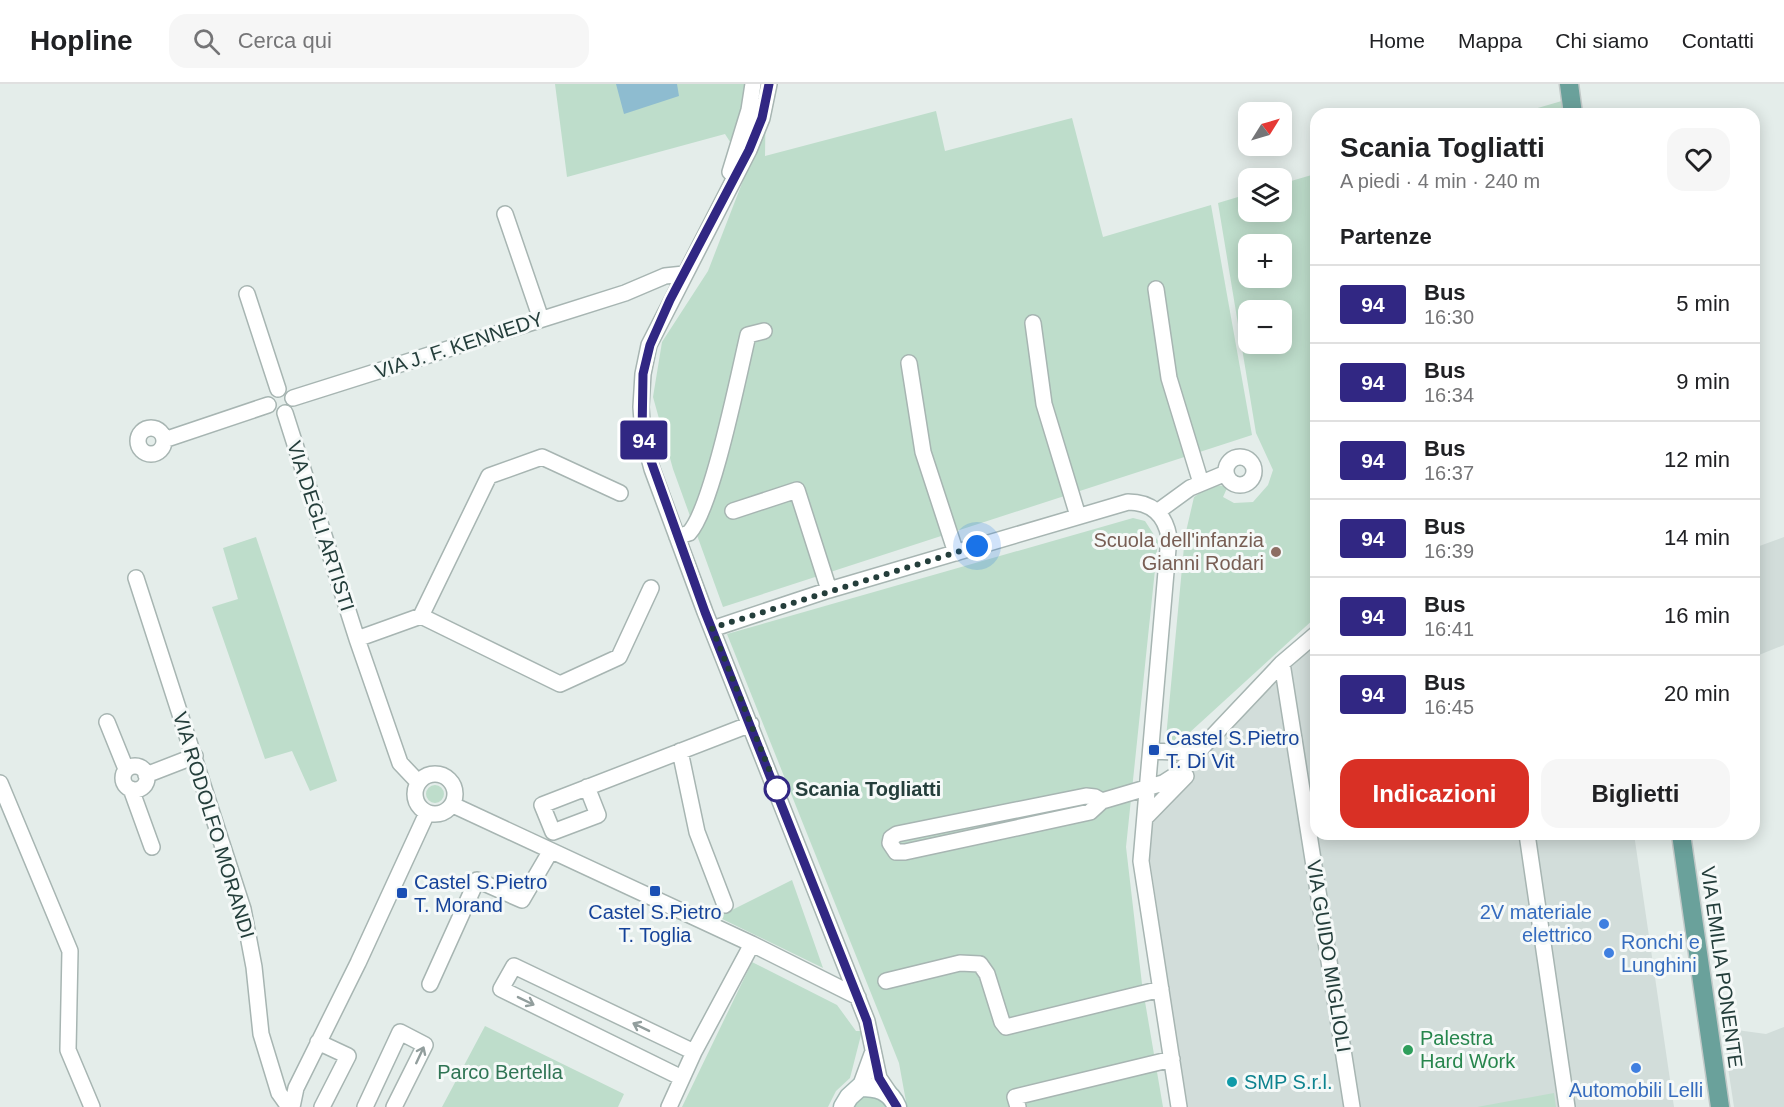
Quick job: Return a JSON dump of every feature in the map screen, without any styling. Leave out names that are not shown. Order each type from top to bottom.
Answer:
[{"type":"main road","points":[[1569,84],[1572,108]]},
{"type":"main road","name":"VIA EMILIA PONENTE","points":[[1681,840],[1720,1107]]},
{"type":"main road","points":[[843,1107],[849,1097],[860,1087],[879,1089],[894,1102]]},
{"type":"street","points":[[718,210],[749,110],[753,84]]},
{"type":"street","points":[[769,84],[758,129],[670,300],[650,345],[643,374],[642,436],[677,537],[867,1021],[872,1054],[879,1078],[894,1102]]},
{"type":"street","points":[[505,214],[541,319]]},
{"type":"street","points":[[625,293],[665,276],[684,274]]},
{"type":"street","points":[[1156,289],[1168,378],[1201,483]]},
{"type":"street","points":[[625,293],[646,290],[658,292],[670,300]]},
{"type":"street","name":"VIA J. F. KENNEDY","points":[[293,398],[625,293]]},
{"type":"street","points":[[247,294],[278,388]]},
{"type":"street","points":[[1033,323],[1044,404],[1078,516]]},
{"type":"street","points":[[677,537],[689,533],[700,515],[731,410],[748,335],[764,331]]},
{"type":"street","points":[[909,363],[923,452],[956,553]]},
{"type":"street","points":[[278,388],[287,390],[293,398],[292,408],[285,413],[275,413],[268,405],[269,395],[278,388]]},
{"type":"street","points":[[164,440],[268,405]]},
{"type":"street","name":"VIA DEGLI ARTISTI","points":[[285,413],[357,639],[400,763],[418,782]]},
{"type":"street","points":[[357,639],[420,616],[489,476],[542,457],[620,493]]},
{"type":"street","points":[[1157,512],[1174,497],[1226,473]]},
{"type":"street","points":[[733,511],[796,490],[829,590]]},
{"type":"street","points":[[712,628],[829,590],[1128,502],[1139,502],[1157,512],[1167,526],[1169,537],[1141,861],[1179,1107]]},
{"type":"street","name":"VIA RODOLFO MORANDI","points":[[136,578],[243,909],[266,1054],[279,1093],[290,1107]]},
{"type":"street","points":[[420,616],[560,684],[619,657],[651,588]]},
{"type":"street","points":[[1102,801],[1086,796],[976,816],[897,834],[891,838],[890,843],[896,852],[914,851],[1090,812],[1102,801],[1163,783],[1177,774],[1282,663],[1310,638]]},
{"type":"street","name":"VIA GUIDO MIGLIOLI","points":[[1282,663],[1352,1107]]},
{"type":"street","points":[[107,722],[126,769],[124,782],[132,789],[152,847]]},
{"type":"street","points":[[587,787],[751,724]]},
{"type":"street","points":[[680,751],[697,832],[725,905]]},
{"type":"street","points":[[1151,751],[1198,753]]},
{"type":"street","points":[[1144,818],[1190,772],[1198,753]]},
{"type":"street","points":[[146,775],[195,756]]},
{"type":"street","points":[[126,769],[138,766],[146,775],[146,782],[142,787],[132,789]]},
{"type":"street","points":[[434,774],[446,777],[455,789],[453,805],[445,812],[426,813],[415,801],[414,792],[418,782],[434,774]]},
{"type":"street","points":[[0,783],[69,951],[68,1050],[92,1107]]},
{"type":"street","points":[[453,805],[752,944],[858,997]]},
{"type":"street","points":[[290,1107],[296,1088],[358,963],[426,813]]},
{"type":"street","points":[[1528,840],[1567,1107]]},
{"type":"street","points":[[430,984],[477,880],[522,900],[550,852]]},
{"type":"street","points":[[669,1107],[694,1052],[752,944]]},
{"type":"street","points":[[886,981],[960,963],[980,964],[987,974],[1002,1022],[1006,1027],[1161,989]]},
{"type":"street","points":[[682,1078],[501,989],[514,966],[694,1052]]},
{"type":"street","points":[[365,1107],[400,1032],[425,1045],[394,1107]]},
{"type":"street","points":[[318,1041],[348,1056],[322,1107]]},
{"type":"street","points":[[860,1087],[872,1054]]},
{"type":"street","points":[[1018,1107],[1016,1097],[1172,1059]]},
{"type":"shaded area","points":[[1784,537],[1784,645],[1760,655],[1760,546]]},
{"type":"shaded area","points":[[1310,642],[1310,840],[1635,840],[1674,1107],[1186,1107],[1145,825],[1200,757]]},
{"type":"shaded area","points":[[1784,1027],[1784,1107],[1734,1107],[1722,1028],[1766,1034]]},
{"type":"green space","points":[[555,84],[766,84],[765,156],[936,111],[945,151],[1072,118],[1103,237],[1211,205],[1252,435],[723,607],[673,469],[653,397],[662,342],[708,271],[751,160],[743,162],[725,134],[567,177]]},
{"type":"green space","points":[[1572,98],[1573,108],[1538,108]]},
{"type":"green space","points":[[1310,175],[1310,623],[1177,744],[1166,738],[1185,536],[1194,497],[1212,485],[1228,486],[1223,497],[1234,503],[1253,502],[1268,485],[1273,470],[1256,433],[1243,354],[1292,354],[1292,300],[1238,300],[1238,324],[1218,203],[1238,197],[1238,222],[1292,222],[1292,181]]},
{"type":"green space","points":[[1133,518],[1145,521],[1158,541],[1126,847],[1142,984],[1163,1107],[907,1107],[899,1063],[727,634]]},
{"type":"green space","points":[[256,537],[337,781],[310,791],[292,751],[265,759],[212,607],[238,599],[223,548]]},
{"type":"green space","points":[[431,785],[439,785],[444,790],[442,801],[431,803],[426,798],[426,790]]},
{"type":"green space","points":[[792,880],[823,968],[718,917]]},
{"type":"green space","points":[[752,962],[837,1005],[856,1031],[862,1031],[850,1078],[836,1091],[828,1107],[682,1107]]},
{"type":"green space","name":"Parco Bertella","points":[[485,1026],[624,1094],[618,1107],[442,1107]]},
{"type":"green space","points":[[876,1093],[890,1107],[849,1107],[855,1098]]},
{"type":"green space","points":[[1554,1093],[1556,1107],[1477,1107]]},
{"type":"water","points":[[616,84],[677,84],[679,96],[624,114]]},
{"type":"bus line","name":"94","points":[[769,84],[762,118],[749,150],[670,300],[650,345],[643,374],[642,436],[705,612],[822,901],[867,1021],[872,1054],[879,1078],[897,1107]]},
{"type":"place","name":"Scuola dell'infanzia Gianni Rodari","points":[[1276,552]]},
{"type":"place","name":"Castel S.Pietro T. Di Vit","points":[[1154,750]]},
{"type":"place","name":"Scania Togliatti","points":[[777,789]]},
{"type":"place","name":"Castel S.Pietro T. Toglia","points":[[655,891]]},
{"type":"place","name":"Castel S.Pietro T. Morand","points":[[402,893]]},
{"type":"place","name":"2V materiale elettrico","points":[[1604,924]]},
{"type":"place","name":"Ronchi e Lunghini","points":[[1609,953]]},
{"type":"place","name":"Palestra Hard Work","points":[[1408,1050]]},
{"type":"place","name":"Automobili Lelli","points":[[1636,1068]]},
{"type":"place","name":"SMP S.r.l.","points":[[1232,1082]]},
{"type":"route","points":[[777,789],[712,628],[977,546]]}]
